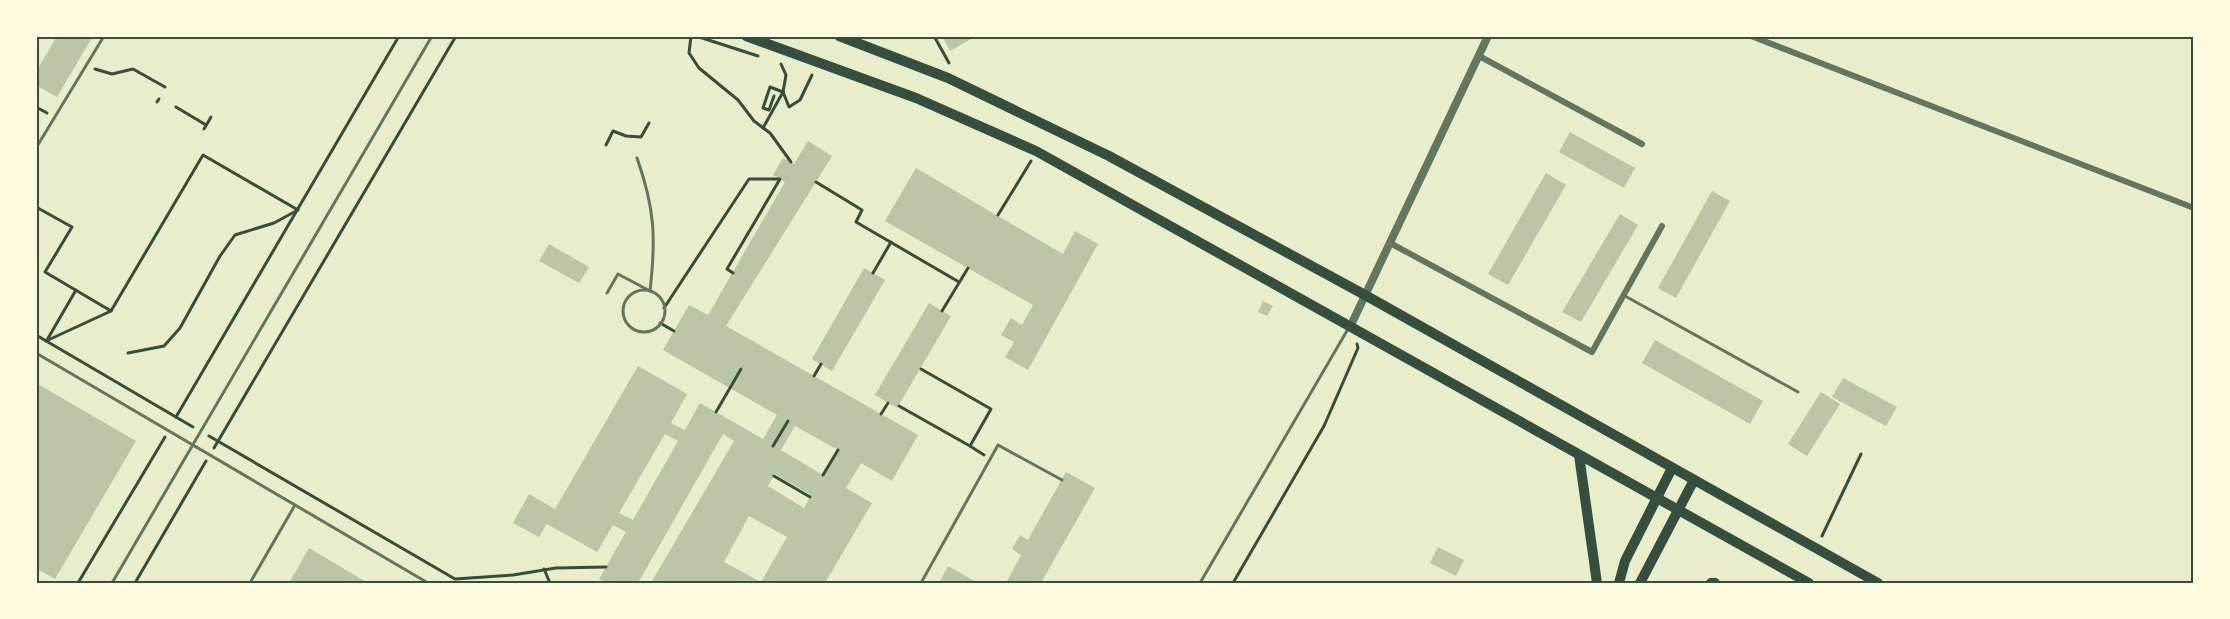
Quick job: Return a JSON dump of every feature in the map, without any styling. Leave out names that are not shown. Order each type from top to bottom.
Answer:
[{"type":"highway","points":[[746,36],[916,98],[1036,151],[1809,583]]},
{"type":"highway","points":[[839,36],[948,78],[1039,120],[1365,295],[1878,583]]},
{"type":"highway","points":[[1579,455],[1597,583]]},
{"type":"highway","points":[[1619,583],[1625,561],[1672,468]]},
{"type":"highway","points":[[1640,583],[1694,480]]},
{"type":"street","points":[[1351,325],[1488,36]]},
{"type":"street","points":[[1751,36],[2194,208]]},
{"type":"street","points":[[1479,56],[1642,144]]},
{"type":"street","points":[[1390,243],[1592,352],[1662,226]]},
{"type":"lane","points":[[36,148],[104,36]]},
{"type":"lane","points":[[112,583],[432,36]]},
{"type":"lane","points":[[638,158],[648,189],[654,222],[650,291]]},
{"type":"lane","points":[[607,293],[618,274],[650,291],[659,297],[664,308],[660,323],[649,331],[642,332],[630,326],[623,314],[623,307],[630,295],[643,290],[650,291]]},
{"type":"lane","points":[[1623,295],[1798,392]]},
{"type":"lane","points":[[1200,583],[1351,325]]},
{"type":"lane","points":[[36,353],[428,583]]},
{"type":"lane","points":[[921,583],[998,445],[1062,480]]},
{"type":"lane","points":[[250,583],[295,505]]},
{"type":"path","points":[[176,417],[399,36]]},
{"type":"path","points":[[135,583],[456,36]]},
{"type":"path","points":[[691,36],[689,52],[699,68],[738,100],[790,162]]},
{"type":"path","points":[[696,36],[760,57]]},
{"type":"path","points":[[934,36],[950,65]]},
{"type":"path","points":[[770,60],[791,68]]},
{"type":"path","points":[[763,128],[783,92],[786,75],[781,63]]},
{"type":"path","points":[[87,64],[99,71],[112,74],[133,69],[165,87]]},
{"type":"path","points":[[801,71],[820,78]]},
{"type":"path","points":[[774,96],[769,110],[763,108],[770,87],[783,92],[789,107],[800,100],[812,75]]},
{"type":"path","points":[[176,108],[184,115],[207,125]]},
{"type":"path","points":[[204,129],[211,117]]},
{"type":"path","points":[[606,145],[613,131],[626,136],[641,137],[649,123]]},
{"type":"path","points":[[998,215],[1036,151]]},
{"type":"path","points":[[46,341],[111,310],[203,155],[298,210]]},
{"type":"path","points":[[664,308],[749,179],[780,179],[727,269],[734,273]]},
{"type":"path","points":[[816,182],[862,210],[856,222],[959,282]]},
{"type":"path","points":[[36,207],[72,227],[45,272],[111,310]]},
{"type":"path","points":[[128,353],[164,346],[180,328],[220,256],[235,235],[274,223],[298,210]]},
{"type":"path","points":[[873,273],[891,242]]},
{"type":"path","points":[[942,311],[968,268]]},
{"type":"path","points":[[46,341],[76,290]]},
{"type":"path","points":[[660,323],[674,331]]},
{"type":"path","points":[[1233,583],[1324,426],[1358,348],[1351,325]]},
{"type":"path","points":[[36,335],[454,579],[544,569],[606,567]]},
{"type":"path","points":[[814,376],[820,364]]},
{"type":"path","points":[[716,412],[741,369]]},
{"type":"path","points":[[921,369],[992,409],[970,446]]},
{"type":"path","points":[[881,414],[888,403]]},
{"type":"path","points":[[899,405],[990,458]]},
{"type":"path","points":[[773,446],[788,421]]},
{"type":"path","points":[[78,583],[169,430]]},
{"type":"path","points":[[823,475],[838,450]]},
{"type":"path","points":[[1816,548],[1862,454]]},
{"type":"path","points":[[774,476],[810,497]]},
{"type":"path","points":[[544,569],[550,583]]},
{"type":"building","points":[[57,36],[93,36],[57,97],[36,85],[36,72]]},
{"type":"building","points":[[942,36],[976,36],[950,51]]},
{"type":"building","points":[[1570,132],[1635,168],[1624,188],[1559,152]]},
{"type":"building","points":[[808,141],[832,156],[726,326],[918,435],[892,481],[861,463],[846,488],[872,503],[825,583],[651,583],[734,441],[723,434],[638,583],[606,583],[599,579],[626,532],[613,525],[597,552],[547,524],[539,537],[513,523],[529,494],[555,509],[638,366],[687,394],[671,423],[685,430],[700,403],[763,439],[777,415],[663,350],[689,305],[708,315],[785,182],[773,175],[783,158],[794,164]],"holes":[[[795,426],[838,450],[823,475],[781,450]],[[665,434],[678,441],[633,520],[619,513]],[[775,474],[811,495],[804,508],[768,486]],[[749,516],[787,537],[761,582],[724,562]]]},
{"type":"building","points":[[916,168],[1063,254],[1075,231],[1098,244],[1028,370],[1005,357],[1014,342],[1001,335],[1011,318],[1022,325],[1033,305],[885,221]]},
{"type":"building","points":[[1546,173],[1566,185],[1508,285],[1488,274]]},
{"type":"building","points":[[1712,191],[1730,201],[1676,298],[1658,288]]},
{"type":"building","points":[[1620,214],[1638,225],[1581,322],[1562,312]]},
{"type":"building","points":[[549,244],[589,267],[579,283],[539,261]]},
{"type":"building","points":[[864,268],[885,280],[832,371],[812,359]]},
{"type":"building","points":[[1263,301],[1273,306],[1267,316],[1258,312]]},
{"type":"building","points":[[929,303],[951,316],[897,408],[875,395]]},
{"type":"building","points":[[1655,340],[1763,401],[1750,424],[1642,363]]},
{"type":"building","points":[[1843,378],[1897,407],[1886,426],[1832,397]]},
{"type":"building","points":[[36,383],[136,441],[55,579],[36,568]]},
{"type":"building","points":[[1821,392],[1840,404],[1807,456],[1788,444]]},
{"type":"building","points":[[1066,472],[1095,488],[1041,583],[1006,583],[1021,555],[1012,549],[1020,535],[1028,540]]},
{"type":"building","points":[[1438,547],[1464,560],[1456,576],[1430,563]]},
{"type":"building","points":[[309,548],[368,583],[289,583]]},
{"type":"building","points":[[948,566],[978,583],[939,583]]}]
